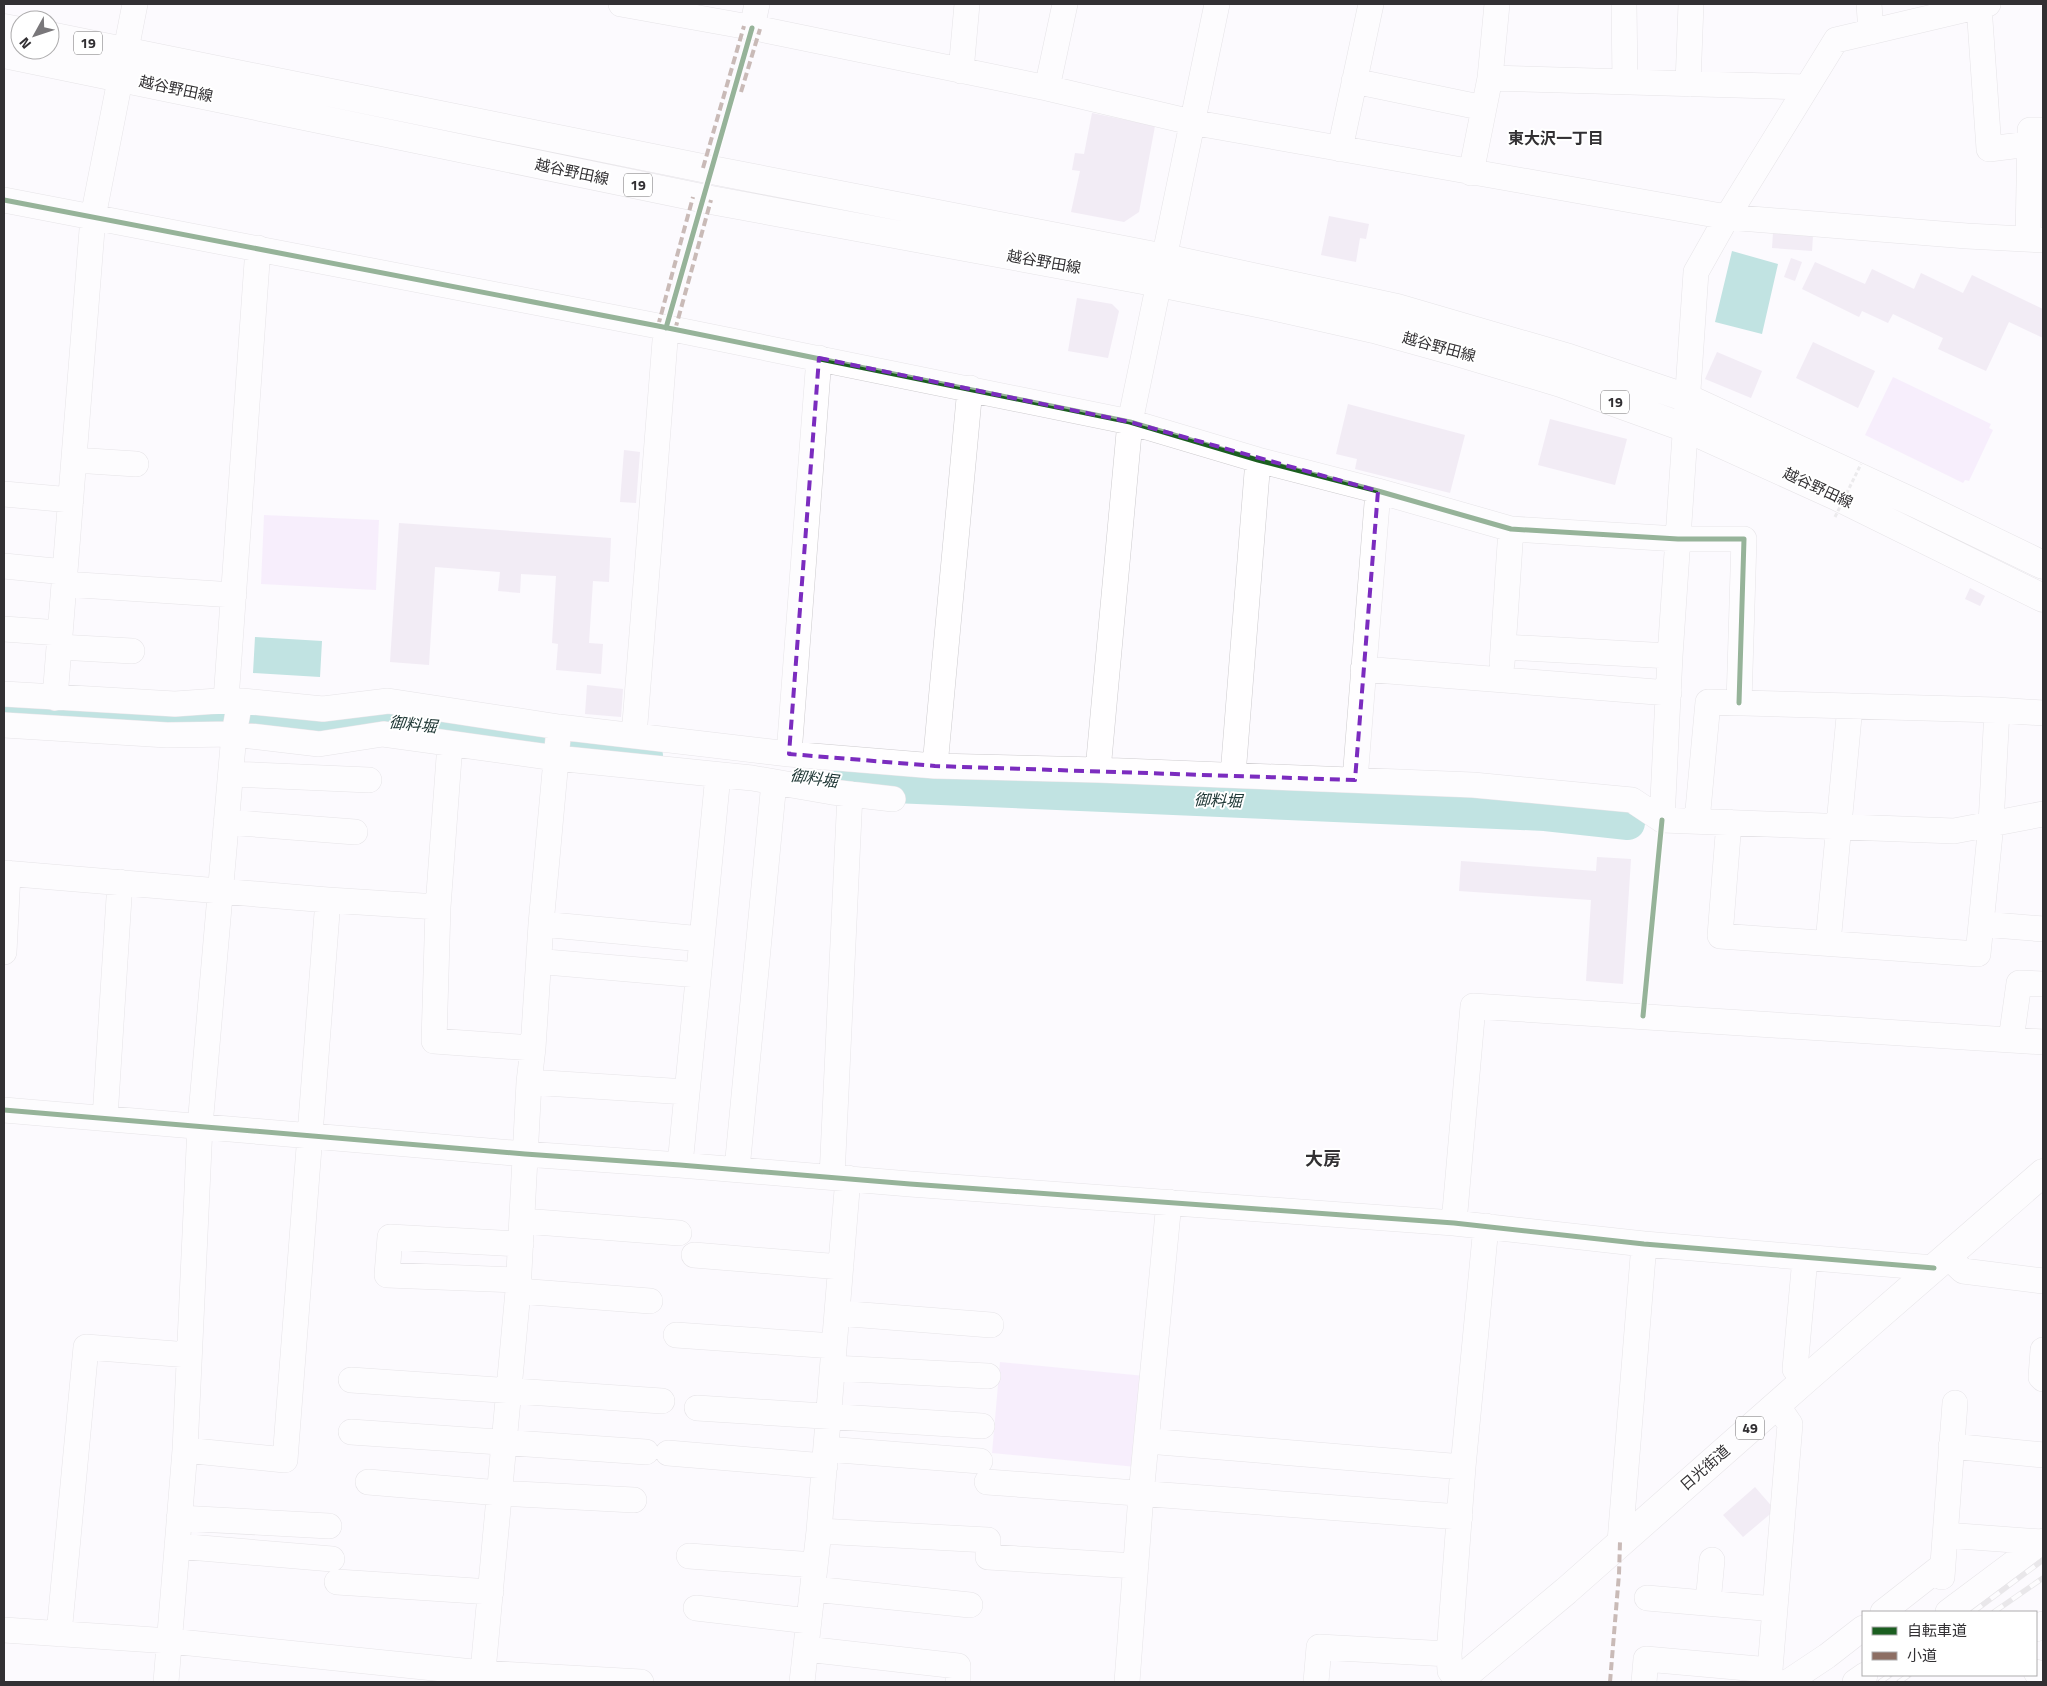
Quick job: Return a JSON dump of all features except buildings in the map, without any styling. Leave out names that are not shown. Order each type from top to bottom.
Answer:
[{"type":"main road","name":"越谷野田線","points":[[60,38],[717,171],[1162,270],[1457,352],[1561,383],[1686,428],[1836,496],[2043,598]]},
{"type":"main road","name":"越谷野田線","points":[[4,54],[711,200],[1397,308],[1569,358],[1687,398],[1919,505],[2043,566]]},
{"type":"main road","name":"日光街道","points":[[1458,1682],[1566,1591],[2043,1173]]},
{"type":"street","points":[[55,698],[93,217],[119,77],[135,4]]},
{"type":"street","points":[[752,28],[757,4]]},
{"type":"street","points":[[961,71],[967,4]]},
{"type":"street","points":[[1048,88],[1065,4]]},
{"type":"street","points":[[1098,770],[1130,422],[1217,4]]},
{"type":"street","points":[[1340,149],[1371,4]]},
{"type":"street","points":[[1471,173],[1490,78],[1497,4]]},
{"type":"street","points":[[1624,4],[1625,82]]},
{"type":"street","points":[[1688,84],[1691,4]]},
{"type":"street","points":[[1869,4],[1871,32]]},
{"type":"street","points":[[632,5],[1048,88],[1191,122],[1727,217],[2036,239],[2036,137],[1989,149],[1984,5],[1836,40],[1727,217],[1696,272],[1670,656],[1662,820]]},
{"type":"street","points":[[1490,78],[1808,87]]},
{"type":"street","points":[[1354,81],[1484,108]]},
{"type":"street","points":[[4,200],[819,358],[1130,422],[1258,460],[1378,491],[1511,529],[1678,540],[1744,539],[1738,703]]},
{"type":"street","points":[[166,1682],[185,1450],[200,1126],[231,774],[234,716],[234,595],[258,248]]},
{"type":"street","points":[[634,736],[666,328]]},
{"type":"street","points":[[789,754],[819,358]]},
{"type":"street","points":[[936,766],[970,388]]},
{"type":"street","points":[[74,460],[136,464]]},
{"type":"street","points":[[1233,775],[1258,460]]},
{"type":"street","points":[[1355,780],[1378,491]]},
{"type":"street","points":[[4,494],[71,500]]},
{"type":"street","points":[[1501,679],[1511,529]]},
{"type":"street","points":[[4,566],[65,578],[234,595]]},
{"type":"street","points":[[4,629],[132,651]]},
{"type":"street","points":[[1504,647],[1670,656]]},
{"type":"street","points":[[1363,669],[1669,692]]},
{"type":"street","points":[[4,694],[175,704],[234,716],[319,744],[383,734],[450,744],[558,743],[634,736],[789,754],[936,766],[1098,770],[1473,785],[1632,800],[1662,820],[1954,831],[2043,814]]},
{"type":"street","points":[[4,725],[167,735],[234,716],[388,702],[558,743],[718,775],[893,799]]},
{"type":"street","points":[[1697,821],[1708,702],[2043,713]]},
{"type":"street","points":[[1828,943],[1850,706]]},
{"type":"street","points":[[1729,822],[1720,936],[1978,954],[1991,824],[1997,710]]},
{"type":"street","points":[[483,1678],[518,1286],[529,1082],[541,924],[558,743]]},
{"type":"street","points":[[450,744],[438,907],[434,1041],[533,1048]]},
{"type":"street","points":[[231,774],[369,780]]},
{"type":"street","points":[[680,1165],[718,775]]},
{"type":"street","points":[[738,1169],[774,782]]},
{"type":"street","points":[[802,1682],[816,1565],[841,1267],[840,1178],[850,794]]},
{"type":"street","points":[[226,822],[355,832]]},
{"type":"street","points":[[4,952],[6,873],[328,900],[438,907]]},
{"type":"street","points":[[105,1118],[120,882]]},
{"type":"street","points":[[185,1450],[285,1460],[328,900]]},
{"type":"street","points":[[541,924],[702,939]]},
{"type":"street","points":[[1982,924],[2043,929]]},
{"type":"street","points":[[546,962],[698,975]]},
{"type":"street","points":[[2011,1040],[2019,983],[2043,984]]},
{"type":"street","points":[[1454,1223],[1473,1006],[2043,1042]]},
{"type":"street","points":[[529,1082],[687,1092]]},
{"type":"street","points":[[4,1110],[526,1154],[1454,1223],[1644,1244],[1805,1258],[1940,1262],[1962,1271],[2043,1281]]},
{"type":"street","points":[[1127,1682],[1141,1495],[1169,1202]]},
{"type":"street","points":[[1458,1682],[1450,1671],[1449,1654],[1463,1467],[1486,1226]]},
{"type":"street","points":[[650,1301],[518,1286],[387,1275],[390,1237],[522,1232],[679,1233]]},
{"type":"street","points":[[1620,1542],[1644,1244]]},
{"type":"street","points":[[694,1255],[841,1267]]},
{"type":"street","points":[[1805,1258],[1795,1369],[1805,1380]]},
{"type":"street","points":[[837,1313],[990,1325]]},
{"type":"street","points":[[676,1335],[988,1376]]},
{"type":"street","points":[[59,1634],[86,1347],[189,1355]]},
{"type":"street","points":[[2043,1350],[2041,1377],[2043,1379]]},
{"type":"street","points":[[351,1380],[662,1401]]},
{"type":"street","points":[[1884,1611],[1942,1571],[1955,1403]]},
{"type":"street","points":[[1776,1678],[1775,1609],[1790,1424],[1777,1405]]},
{"type":"street","points":[[697,1408],[982,1426]]},
{"type":"street","points":[[351,1432],[657,1453],[825,1457],[983,1472],[1141,1495],[1460,1517]]},
{"type":"street","points":[[1147,1441],[1463,1467]]},
{"type":"street","points":[[1952,1446],[2043,1455]]},
{"type":"street","points":[[368,1482],[500,1493],[634,1500]]},
{"type":"street","points":[[179,1518],[329,1526]]},
{"type":"street","points":[[819,1531],[988,1540],[988,1557],[1136,1566]]},
{"type":"street","points":[[1946,1535],[2043,1541]]},
{"type":"street","points":[[1949,1611],[2043,1541]]},
{"type":"street","points":[[177,1546],[335,1571],[491,1592]]},
{"type":"street","points":[[689,1556],[816,1565]]},
{"type":"street","points":[[1708,1603],[1712,1560]]},
{"type":"street","points":[[812,1589],[970,1605]]},
{"type":"street","points":[[1647,1598],[1775,1609]]},
{"type":"street","points":[[696,1608],[809,1621]]},
{"type":"street","points":[[1644,1682],[1646,1660],[1776,1678],[1827,1656],[1862,1629]]},
{"type":"street","points":[[4,1630],[170,1641],[483,1678],[640,1682]]},
{"type":"street","points":[[1316,1682],[1319,1647],[1449,1654]]},
{"type":"street","points":[[806,1649],[958,1666],[958,1682]]},
{"type":"path","points":[[1835,517],[1861,464]]},
{"type":"highlighted area","points":[[819,358],[1130,422],[1378,491],[1355,780],[935,766],[789,754]]},
{"type":"shaded area","points":[[1893,377],[1991,424],[1989,428],[1993,430],[1969,481],[1965,480],[1963,483],[1865,435]]},
{"type":"shaded area","points":[[264,515],[379,520],[376,590],[261,584]]},
{"type":"shaded area","points":[[1000,1362],[1145,1376],[1136,1467],[992,1453]]},
{"type":"water","points":[[1732,251],[1778,264],[1762,334],[1715,322]]},
{"type":"water","points":[[255,637],[322,641],[320,677],[253,673]]},
{"type":"waterway","name":"御料堀","points":[[4,710],[194,724],[281,725],[332,729],[389,719],[646,756]]},
{"type":"waterway","name":"御料堀","points":[[847,782],[870,785],[1545,814],[1628,823]]},
{"type":"railway","points":[[1974,1611],[2043,1560]]},
{"type":"railway","points":[[1995,1611],[2043,1578]]},
{"type":"railway","points":[[1880,1682],[1889,1676]]},
{"type":"railway","points":[[1899,1682],[1908,1676]]},
{"type":"marked path","points":[[703,168],[744,26]]},
{"type":"marked path","points":[[741,92],[760,29]]},
{"type":"marked path","points":[[658,326],[693,197]]},
{"type":"marked path","points":[[675,330],[711,200]]},
{"type":"marked path","points":[[1610,1682],[1620,1542]]},
{"type":"cycle path","points":[[666,328],[752,28]]},
{"type":"cycle path","points":[[4,200],[658,326],[1130,422],[1258,460],[1378,491],[1511,529],[1678,539],[1744,539],[1739,703]]},
{"type":"cycle path","points":[[1643,1016],[1662,820]]},
{"type":"cycle path","points":[[4,1110],[525,1154],[1454,1223],[1644,1244],[1934,1268]]},
{"type":"district","name":"東大沢一丁目","points":[[1556,138]]},
{"type":"district","name":"大房","points":[[1323,1159]]}]
